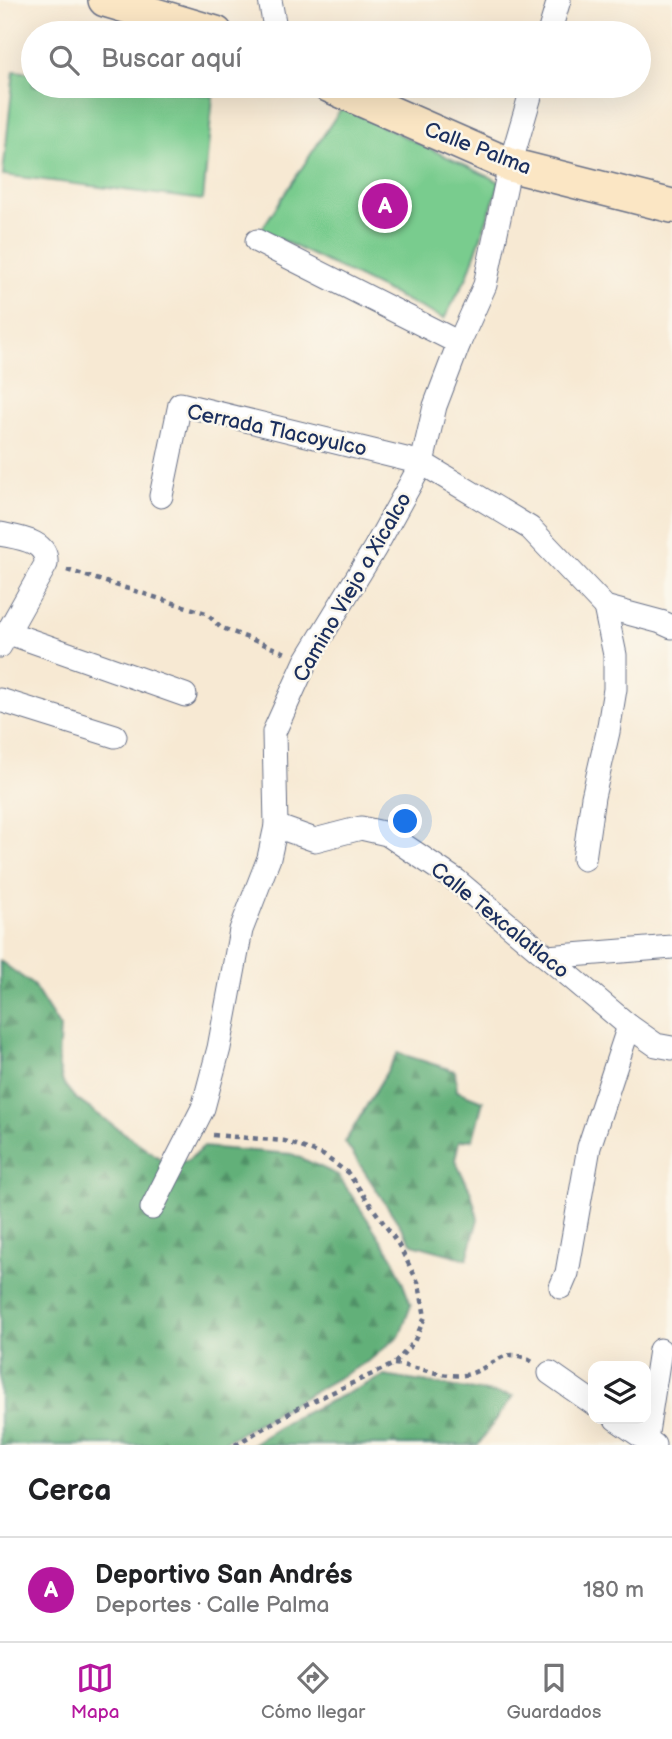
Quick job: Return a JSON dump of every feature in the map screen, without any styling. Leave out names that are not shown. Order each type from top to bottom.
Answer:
[{"type":"street","points":[[105,0],[176,21]]},
{"type":"street","points":[[270,0],[274,21]]},
{"type":"street","points":[[553,21],[559,0]]},
{"type":"street","name":"Calle Palma","points":[[357,98],[510,165],[672,206]]},
{"type":"street","name":"Camino Viejo a Xicalco","points":[[152,1208],[203,1108],[219,1048],[241,930],[270,858],[276,826],[274,732],[306,661],[375,548],[422,463],[435,406],[485,285],[510,165],[530,98]]},
{"type":"street","points":[[257,241],[459,343]]},
{"type":"street","name":"Cerrada Tlacoyulco","points":[[161,496],[180,404],[422,463]]},
{"type":"street","points":[[422,463],[530,528],[605,607],[672,627]]},
{"type":"street","points":[[0,534],[37,544],[46,552],[46,564],[4,639],[185,695]]},
{"type":"street","points":[[584,859],[593,797],[615,690],[615,655],[605,607]]},
{"type":"street","points":[[0,700],[115,736]]},
{"type":"street","name":"Calle Texcalatlaco","points":[[276,826],[314,840],[361,828],[387,834],[457,881],[629,1026],[656,1045],[672,1048]]},
{"type":"street","points":[[547,957],[672,947]]},
{"type":"street","points":[[561,1287],[567,1273],[589,1147],[629,1026]]},
{"type":"street","points":[[623,1424],[650,1442],[660,1350]]},
{"type":"street","points":[[550,1373],[588,1400]]},
{"type":"path","points":[[46,564],[206,613],[220,627],[306,661]]},
{"type":"path","points":[[192,1133],[285,1141],[323,1155],[348,1173],[397,1242],[419,1284],[425,1317],[414,1342],[394,1364],[298,1408],[235,1445]]},
{"type":"path","points":[[394,1364],[452,1376],[470,1374],[502,1356],[512,1355],[526,1358],[550,1373]]},
{"type":"green space","points":[[14,71],[21,72],[21,98],[213,98],[203,200],[3,175]]},
{"type":"green space","points":[[342,107],[500,182],[467,277],[444,319],[261,230]]},
{"type":"green space","points":[[0,961],[33,985],[60,1028],[58,1063],[63,1083],[75,1098],[165,1162],[187,1161],[203,1147],[292,1154],[338,1175],[393,1258],[411,1305],[400,1335],[370,1360],[219,1445],[0,1445]]},
{"type":"green space","points":[[398,1053],[455,1071],[457,1091],[483,1101],[473,1139],[459,1141],[455,1160],[471,1192],[478,1219],[467,1259],[412,1244],[345,1142]]},
{"type":"green space","points":[[384,1376],[513,1396],[478,1445],[251,1445],[292,1419]]},
{"type":"place","name":"Deportivo San Andrés","points":[[385,206]]}]
